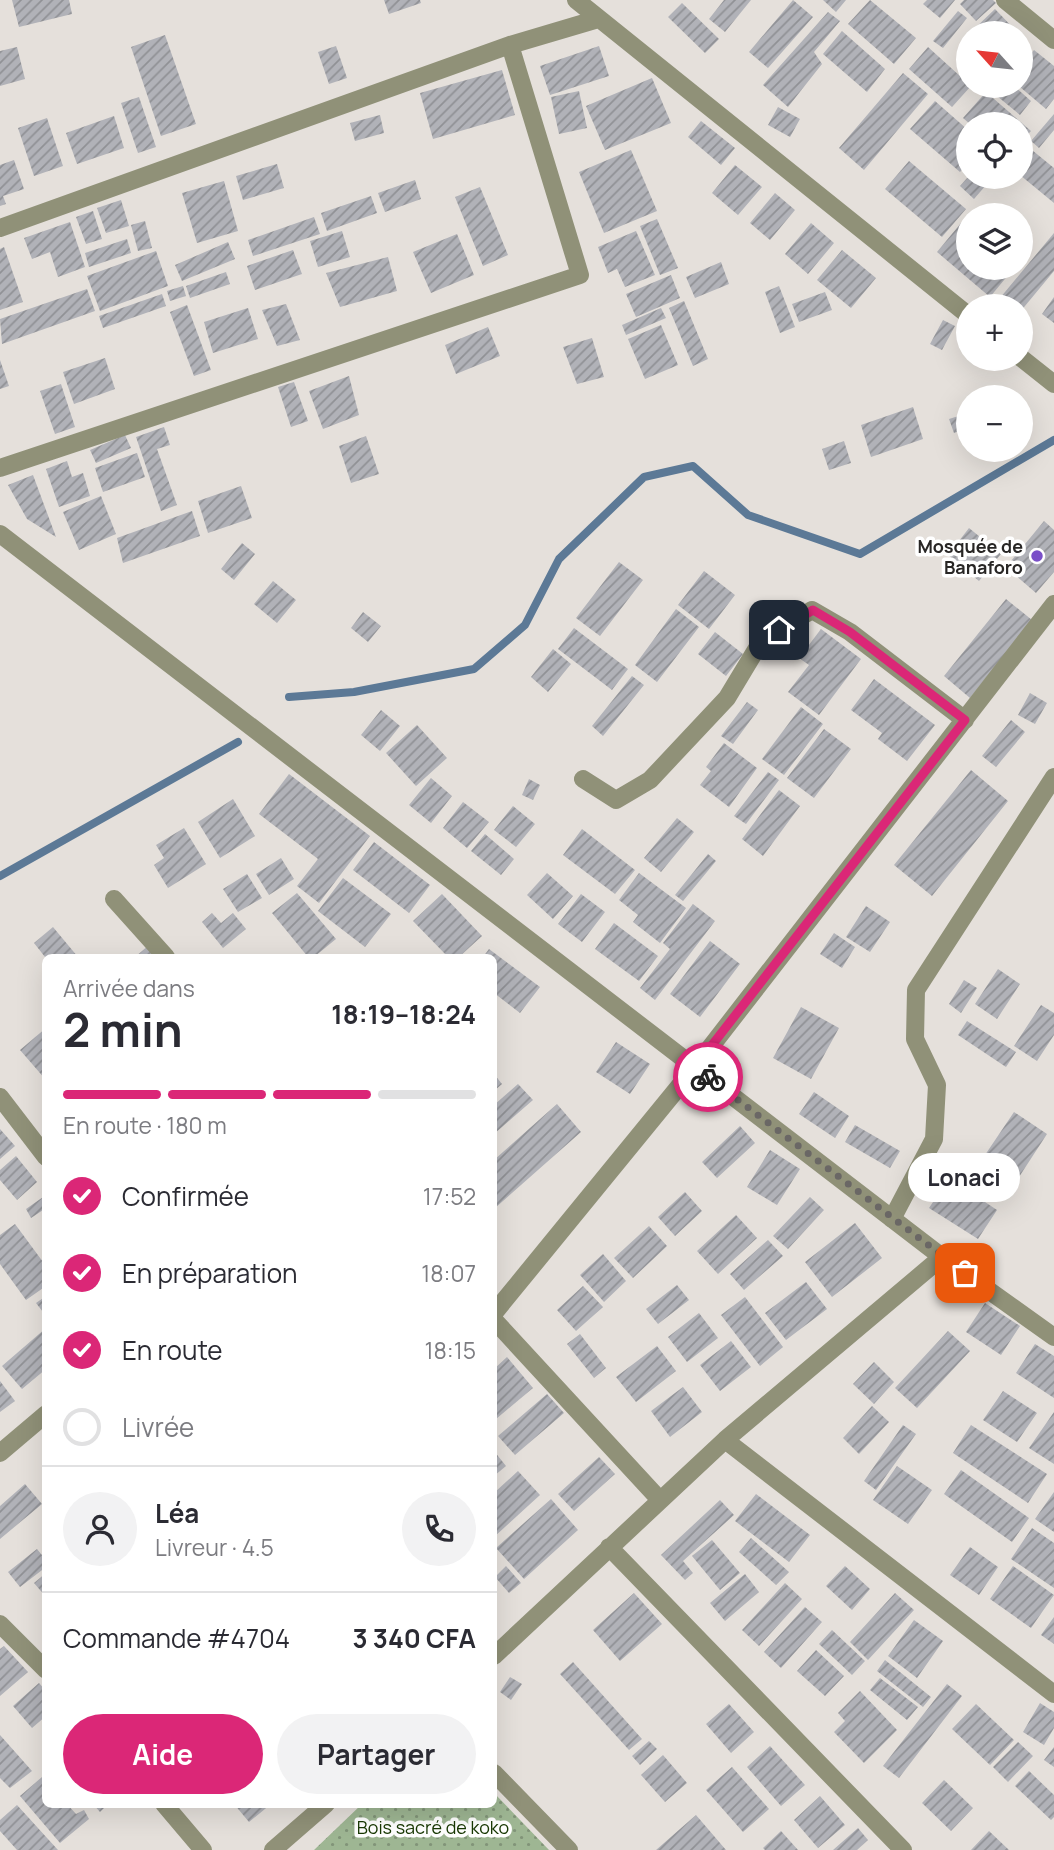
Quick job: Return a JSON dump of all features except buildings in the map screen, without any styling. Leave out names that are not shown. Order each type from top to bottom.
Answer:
[{"type":"street","points":[[576,0],[956,305]]},
{"type":"street","points":[[1005,0],[1054,40]]},
{"type":"street","points":[[0,228],[510,45],[598,19]]},
{"type":"street","points":[[0,468],[580,275],[510,45]]},
{"type":"street","points":[[1033,367],[1054,384]]},
{"type":"street","points":[[0,534],[892,1219],[1054,1337]]},
{"type":"street","points":[[497,1309],[695,1067],[1054,604]]},
{"type":"street","points":[[583,779],[616,800],[650,780],[727,698],[762,640],[813,610],[850,632],[965,720]]},
{"type":"street","points":[[892,1219],[934,1139],[937,1085],[915,1040],[916,990],[1054,777]]},
{"type":"street","points":[[114,899],[163,954]]},
{"type":"street","points":[[0,1097],[42,1152]]},
{"type":"street","points":[[497,1653],[725,1440],[942,1257]]},
{"type":"street","points":[[497,1323],[660,1500]]},
{"type":"street","points":[[0,1453],[42,1417]]},
{"type":"street","points":[[725,1440],[1054,1694]]},
{"type":"street","points":[[609,1548],[903,1850]]},
{"type":"street","points":[[0,1624],[42,1666]]},
{"type":"street","points":[[497,1776],[569,1850]]},
{"type":"street","points":[[167,1808],[203,1850]]},
{"type":"street","points":[[274,1850],[321,1808]]},
{"type":"green space","name":"Bois sacré de koko","points":[[497,1796],[549,1850],[314,1850],[358,1808],[497,1808]]},
{"type":"waterway","points":[[289,697],[354,692],[474,669],[525,625],[559,559],[644,477],[693,466],[748,515],[860,554],[1054,440]]},
{"type":"waterway","points":[[0,876],[238,742]]},
{"type":"way so far","points":[[708,1077],[965,1273]]},
{"type":"place","name":"Mosquée de Banaforo","points":[[1037,556]]},
{"type":"place","name":"Lonaci","points":[[965,1273]]},
{"type":"route","points":[[708,1077],[695,1067],[965,720],[850,632],[813,610],[779,630]]}]
